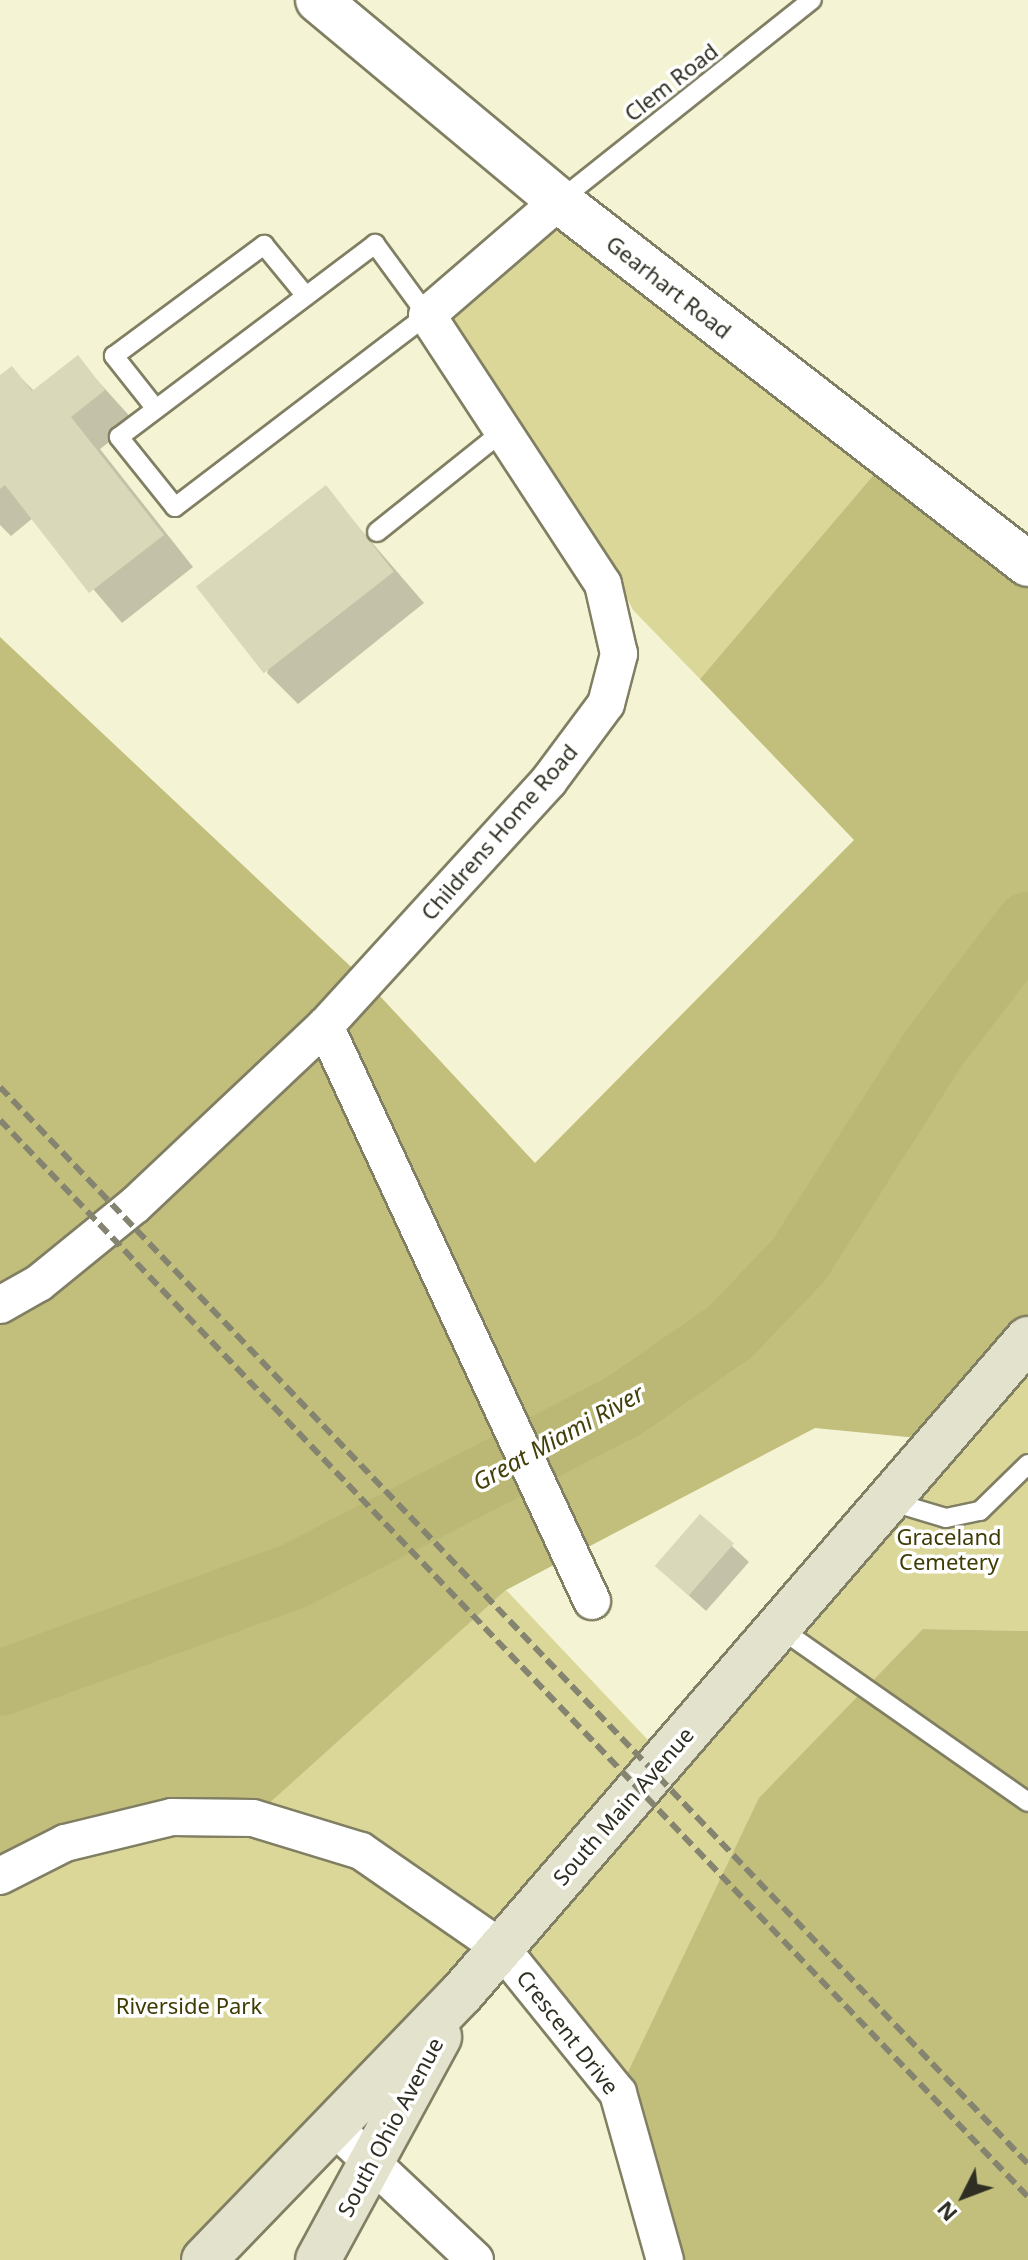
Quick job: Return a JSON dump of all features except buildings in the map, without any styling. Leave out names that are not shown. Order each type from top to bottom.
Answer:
[{"type":"main road","name":"South Main Avenue","points":[[204,2260],[462,1993],[1028,1339]]},
{"type":"main road","name":"South Ohio Avenue","points":[[318,2260],[462,1993]]},
{"type":"street","name":"Gearhart Road","points":[[318,0],[559,201],[1028,564]]},
{"type":"street","points":[[427,315],[559,201]]},
{"type":"street","name":"Childrens Home Road","points":[[0,1305],[39,1283],[135,1205],[325,1026],[548,782],[606,704],[619,654],[603,584],[427,315]]},
{"type":"street","points":[[325,1026],[592,1601]]},
{"type":"street","name":"Crescent Drive","points":[[0,1876],[65,1843],[172,1817],[253,1818],[361,1851],[501,1948],[618,2093],[665,2260]]},
{"type":"street","points":[[333,2126],[475,2260]]},
{"type":"lane","name":"Clem Road","points":[[559,201],[812,0]]},
{"type":"lane","points":[[375,244],[427,315],[175,507],[119,437],[375,244]]},
{"type":"lane","points":[[156,409],[114,356],[264,245],[306,296]]},
{"type":"lane","points":[[377,532],[503,431]]},
{"type":"lane","points":[[887,1501],[946,1518],[980,1511],[1028,1464]]},
{"type":"lane","points":[[778,1627],[1028,1802]]},
{"type":"green space","points":[[559,201],[888,458],[700,679],[633,610],[602,548],[459,342],[447,308]]},
{"type":"green space","points":[[1028,1339],[1028,1631],[923,1629],[618,2093],[501,1948],[204,2260],[0,2260],[0,1876],[65,1843],[253,1818],[506,1590],[664,1757]]},
{"type":"shaded area","points":[[888,458],[1028,564],[1028,1339],[938,1440],[815,1428],[506,1590],[253,1818],[172,1817],[0,1876],[0,637],[365,980],[535,1163],[854,840],[700,679]]},
{"type":"shaded area","points":[[923,1629],[1028,1631],[1028,2260],[665,2260],[618,2093],[759,1798]]},
{"type":"waterway","name":"Great Miami River","points":[[0,1683],[294,1576],[622,1407],[729,1333],[799,1260],[934,1048],[1028,925]]},
{"type":"railway","points":[[0,1087],[1028,2164]]},
{"type":"railway","points":[[0,1120],[1028,2197]]},
{"type":"park label","name":"Graceland Cemetery","points":[[949,1548]]},
{"type":"park label","name":"Riverside Park","points":[[189,2006]]}]
